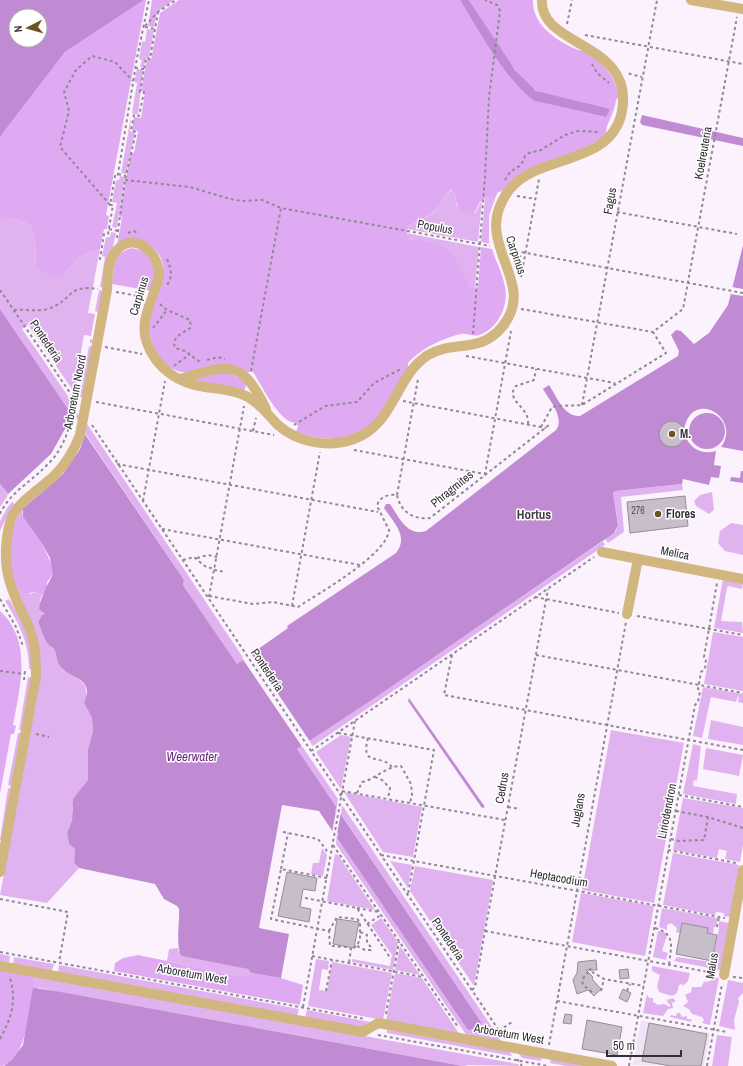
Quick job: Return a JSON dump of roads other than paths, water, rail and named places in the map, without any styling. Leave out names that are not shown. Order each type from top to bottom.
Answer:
[{"type":"street","name":"Carpinus","points":[[180,379],[215,369],[236,370],[249,380],[267,411],[278,424],[286,430],[305,440],[322,443],[339,443],[354,440],[373,429],[395,400],[411,372],[422,360],[437,351],[481,344],[502,327],[512,308],[514,292],[511,276],[495,248],[495,224],[504,190],[529,173],[567,161],[585,153],[603,142],[617,127],[622,110],[622,92],[618,76],[612,68],[596,54],[566,35],[548,21],[544,14],[542,0]]},
{"type":"street","points":[[692,0],[741,9]]},
{"type":"street","name":"Carpinus","points":[[114,255],[123,246],[136,244],[144,246],[154,255],[159,268],[159,275],[155,298],[145,316],[145,336],[153,355],[167,372],[192,385],[228,391],[246,396],[267,411]]},
{"type":"street","name":"Arboretum Noord","points":[[0,872],[36,676],[36,657],[33,638],[26,620],[7,585],[2,566],[2,545],[10,519],[20,503],[53,476],[67,461],[74,448],[84,418],[107,290],[108,273],[114,255]]},
{"type":"street","name":"Melica","points":[[602,552],[743,579]]},
{"type":"street","points":[[627,614],[638,559]]},
{"type":"street","name":"Malus","points":[[724,975],[743,870]]},
{"type":"street","name":"Arboretum West","points":[[5,967],[363,1032],[381,1024],[612,1066]]},
{"type":"water","points":[[0,0],[144,0],[65,52],[0,137]]},
{"type":"water","points":[[460,0],[469,0],[515,70],[536,91],[610,109],[606,117],[535,101],[525,93],[514,82],[494,55]]},
{"type":"water","points":[[642,115],[743,138],[743,146],[642,125],[640,122]]},
{"type":"water","name":"Weerwater","points":[[743,245],[743,451],[721,447],[726,436],[725,426],[721,417],[713,411],[704,409],[695,411],[688,418],[684,431],[677,422],[671,421],[664,425],[660,430],[659,436],[665,444],[676,446],[681,442],[685,435],[690,444],[697,450],[706,452],[716,451],[714,465],[721,466],[719,478],[711,477],[709,485],[683,479],[682,484],[615,491],[613,493],[618,525],[614,533],[375,698],[297,749],[336,807],[335,812],[340,813],[481,1022],[480,1027],[468,1030],[337,838],[338,833],[333,832],[319,811],[282,805],[259,928],[289,934],[281,978],[251,973],[248,969],[182,956],[178,941],[179,909],[177,906],[164,899],[155,884],[79,868],[74,863],[75,849],[69,844],[67,833],[72,820],[73,799],[88,780],[88,749],[93,731],[92,718],[84,703],[87,688],[84,683],[60,666],[54,649],[49,646],[38,622],[42,615],[45,614],[39,609],[40,604],[44,591],[53,574],[50,558],[43,545],[23,517],[23,511],[0,484],[0,309],[184,580],[183,585],[237,664],[288,628],[287,626],[396,553],[400,547],[401,535],[396,524],[384,508],[386,504],[390,504],[400,520],[409,529],[419,532],[426,531],[556,430],[559,420],[558,415],[543,389],[549,385],[565,410],[574,415],[580,416],[678,356],[679,351],[671,335],[676,330],[681,331],[694,344],[709,333],[728,305]]},
{"type":"water","points":[[711,413],[720,418],[724,424],[724,438],[720,444],[711,449],[703,449],[694,444],[690,438],[689,427],[694,418],[700,414]]},
{"type":"water","points":[[741,471],[743,471],[743,483],[730,481],[731,477],[740,478]]},
{"type":"water","points":[[409,698],[485,807],[482,808],[408,701]]},
{"type":"water","points":[[33,988],[463,1066],[4,1066],[12,1060],[23,1045]]},
{"type":"place","name":"M.","points":[[672,434]]},
{"type":"place","name":"Flores","points":[[658,514]]},
{"type":"district","name":"Hortus","points":[[534,514]]}]
